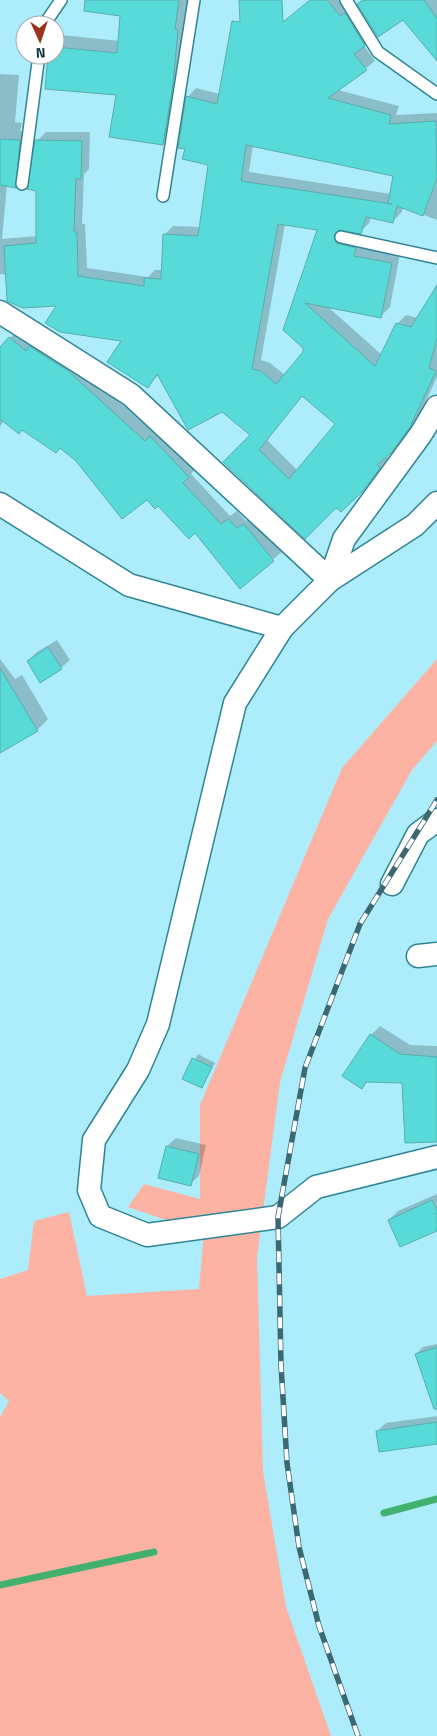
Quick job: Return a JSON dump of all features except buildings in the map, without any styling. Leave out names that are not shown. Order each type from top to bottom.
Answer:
[{"type":"street","points":[[0,312],[131,395],[330,580]]},
{"type":"street","points":[[330,580],[344,539],[421,434],[437,407]]},
{"type":"street","points":[[0,504],[129,585],[282,628]]},
{"type":"street","points":[[437,504],[415,524],[330,580],[282,628],[235,703],[158,1024],[138,1070],[94,1140],[89,1190],[100,1216],[147,1235],[278,1217],[316,1187],[437,1157]]},
{"type":"street","points":[[392,884],[418,834],[437,820]]},
{"type":"lane","points":[[51,15],[61,0]]},
{"type":"lane","points":[[163,196],[194,0]]},
{"type":"lane","points":[[346,0],[378,52],[437,94]]},
{"type":"lane","points":[[22,184],[37,65]]},
{"type":"lane","points":[[341,237],[437,258]]},
{"type":"shaded area","points":[[437,659],[437,741],[412,770],[328,919],[280,1082],[257,1257],[263,1471],[286,1607],[331,1736],[0,1736],[0,1417],[9,1401],[0,1393],[0,1279],[28,1270],[34,1221],[69,1212],[87,1296],[199,1289],[204,1233],[128,1207],[144,1184],[200,1199],[200,1105],[342,768]]},
{"type":"waterway","points":[[384,1513],[437,1499]]},
{"type":"waterway","points":[[0,1585],[154,1552]]},
{"type":"railway","points":[[358,1736],[319,1626],[299,1547],[287,1463],[281,1365],[278,1217],[305,1068],[360,924],[437,800]]}]
